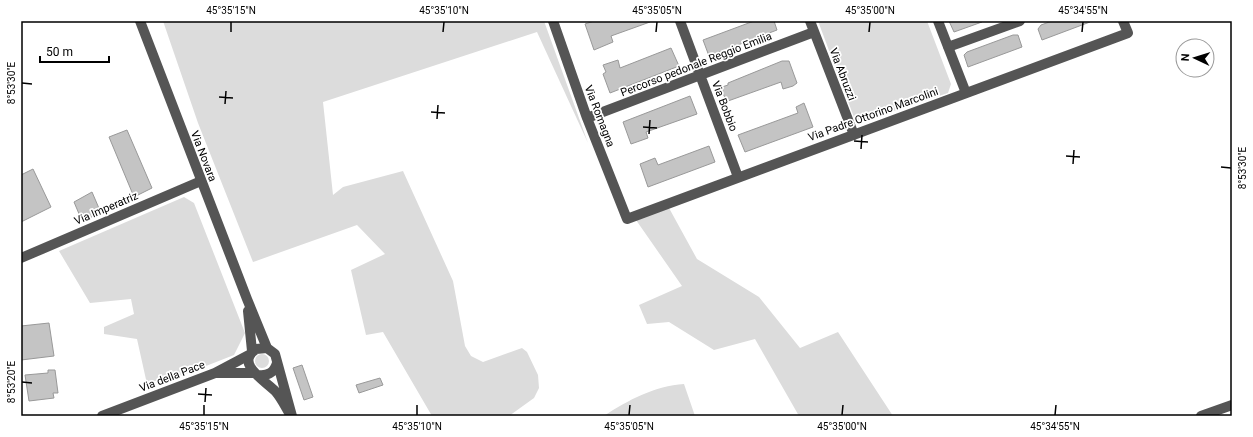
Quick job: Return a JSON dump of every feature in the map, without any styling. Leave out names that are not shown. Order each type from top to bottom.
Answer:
[{"type":"street","name":"Via Novara","points":[[140,21],[246,299],[267,348],[275,354],[292,416]]},
{"type":"street","name":"Via Romagna","points":[[553,21],[587,118],[627,219]]},
{"type":"street","name":"Via Bobbio","points":[[680,21],[738,177]]},
{"type":"street","name":"Via Abruzzi","points":[[810,21],[854,135]]},
{"type":"street","points":[[938,21],[966,92]]},
{"type":"street","points":[[948,47],[1020,21]]},
{"type":"street","name":"Via Padre Ottorino Marcolini","points":[[627,219],[1128,33],[1123,21]]},
{"type":"street","name":"Percorso pedonale Reggio Emilia","points":[[587,118],[814,32]]},
{"type":"street","name":"Via Imperatriz","points":[[21,258],[201,182]]},
{"type":"street","name":"Via Novara","points":[[246,299],[251,353],[249,365],[256,374],[277,393],[292,416]]},
{"type":"street","points":[[251,353],[259,347],[267,348]]},
{"type":"street","name":"Via della Pace","points":[[104,416],[215,373],[251,353]]},
{"type":"street","points":[[215,373],[256,374],[263,376],[272,372],[277,364]]},
{"type":"street","points":[[1201,416],[1232,405]]},
{"type":"shaded area","points":[[163,21],[544,21],[588,143],[537,32],[323,102],[333,195],[343,187],[403,171],[453,281],[465,346],[471,356],[483,362],[522,348],[527,352],[538,375],[539,388],[534,398],[509,416],[432,416],[383,332],[366,335],[351,270],[385,254],[357,225],[253,262],[198,123]]},
{"type":"shaded area","points":[[818,21],[927,21],[951,84],[948,93],[863,121],[855,120]]},
{"type":"shaded area","points":[[184,197],[194,203],[245,333],[234,355],[160,384],[158,380],[147,384],[137,339],[104,334],[104,327],[134,314],[131,299],[90,303],[59,251]]},
{"type":"shaded area","points":[[669,208],[697,259],[759,297],[800,348],[838,332],[893,416],[799,416],[755,339],[714,350],[669,322],[647,324],[639,305],[682,286],[636,220]]},
{"type":"shaded area","points":[[259,354],[265,354],[269,358],[269,364],[265,368],[259,368],[255,364],[255,358]]},
{"type":"shaded area","points":[[684,384],[695,416],[604,416],[652,391],[673,385]]},
{"type":"building","points":[[594,21],[650,22],[611,36],[613,42],[594,50],[585,24]]},
{"type":"building","points":[[754,21],[774,21],[777,30],[709,56],[703,40]]},
{"type":"building","points":[[949,21],[982,21],[982,22],[954,32]]},
{"type":"building","points":[[1052,21],[1090,22],[1042,40],[1038,29],[1041,25]]},
{"type":"building","points":[[1013,35],[1018,35],[1022,47],[968,67],[964,55],[967,52]]},
{"type":"building","points":[[671,48],[679,66],[610,93],[603,74],[606,72],[603,65],[618,60],[620,68]]},
{"type":"building","points":[[782,61],[789,61],[797,83],[793,86],[783,89],[781,82],[728,101],[724,96],[722,87],[728,85],[728,83]]},
{"type":"building","points":[[690,96],[697,114],[646,132],[648,138],[631,144],[623,122]]},
{"type":"building","points":[[804,103],[813,127],[745,152],[738,135],[798,113],[796,107]]},
{"type":"building","points":[[127,130],[152,188],[134,197],[109,137]]},
{"type":"building","points":[[709,146],[715,162],[648,187],[640,164],[655,158],[658,165]]},
{"type":"building","points":[[33,169],[51,207],[21,222],[21,175]]},
{"type":"building","points":[[92,192],[101,213],[82,221],[74,202]]},
{"type":"building","points":[[49,323],[54,356],[21,360],[21,326]]},
{"type":"building","points":[[302,365],[313,397],[304,400],[293,368]]},
{"type":"building","points":[[48,370],[55,370],[58,393],[53,393],[54,398],[29,401],[25,375],[48,373]]},
{"type":"building","points":[[380,378],[383,385],[359,393],[356,385]]}]
